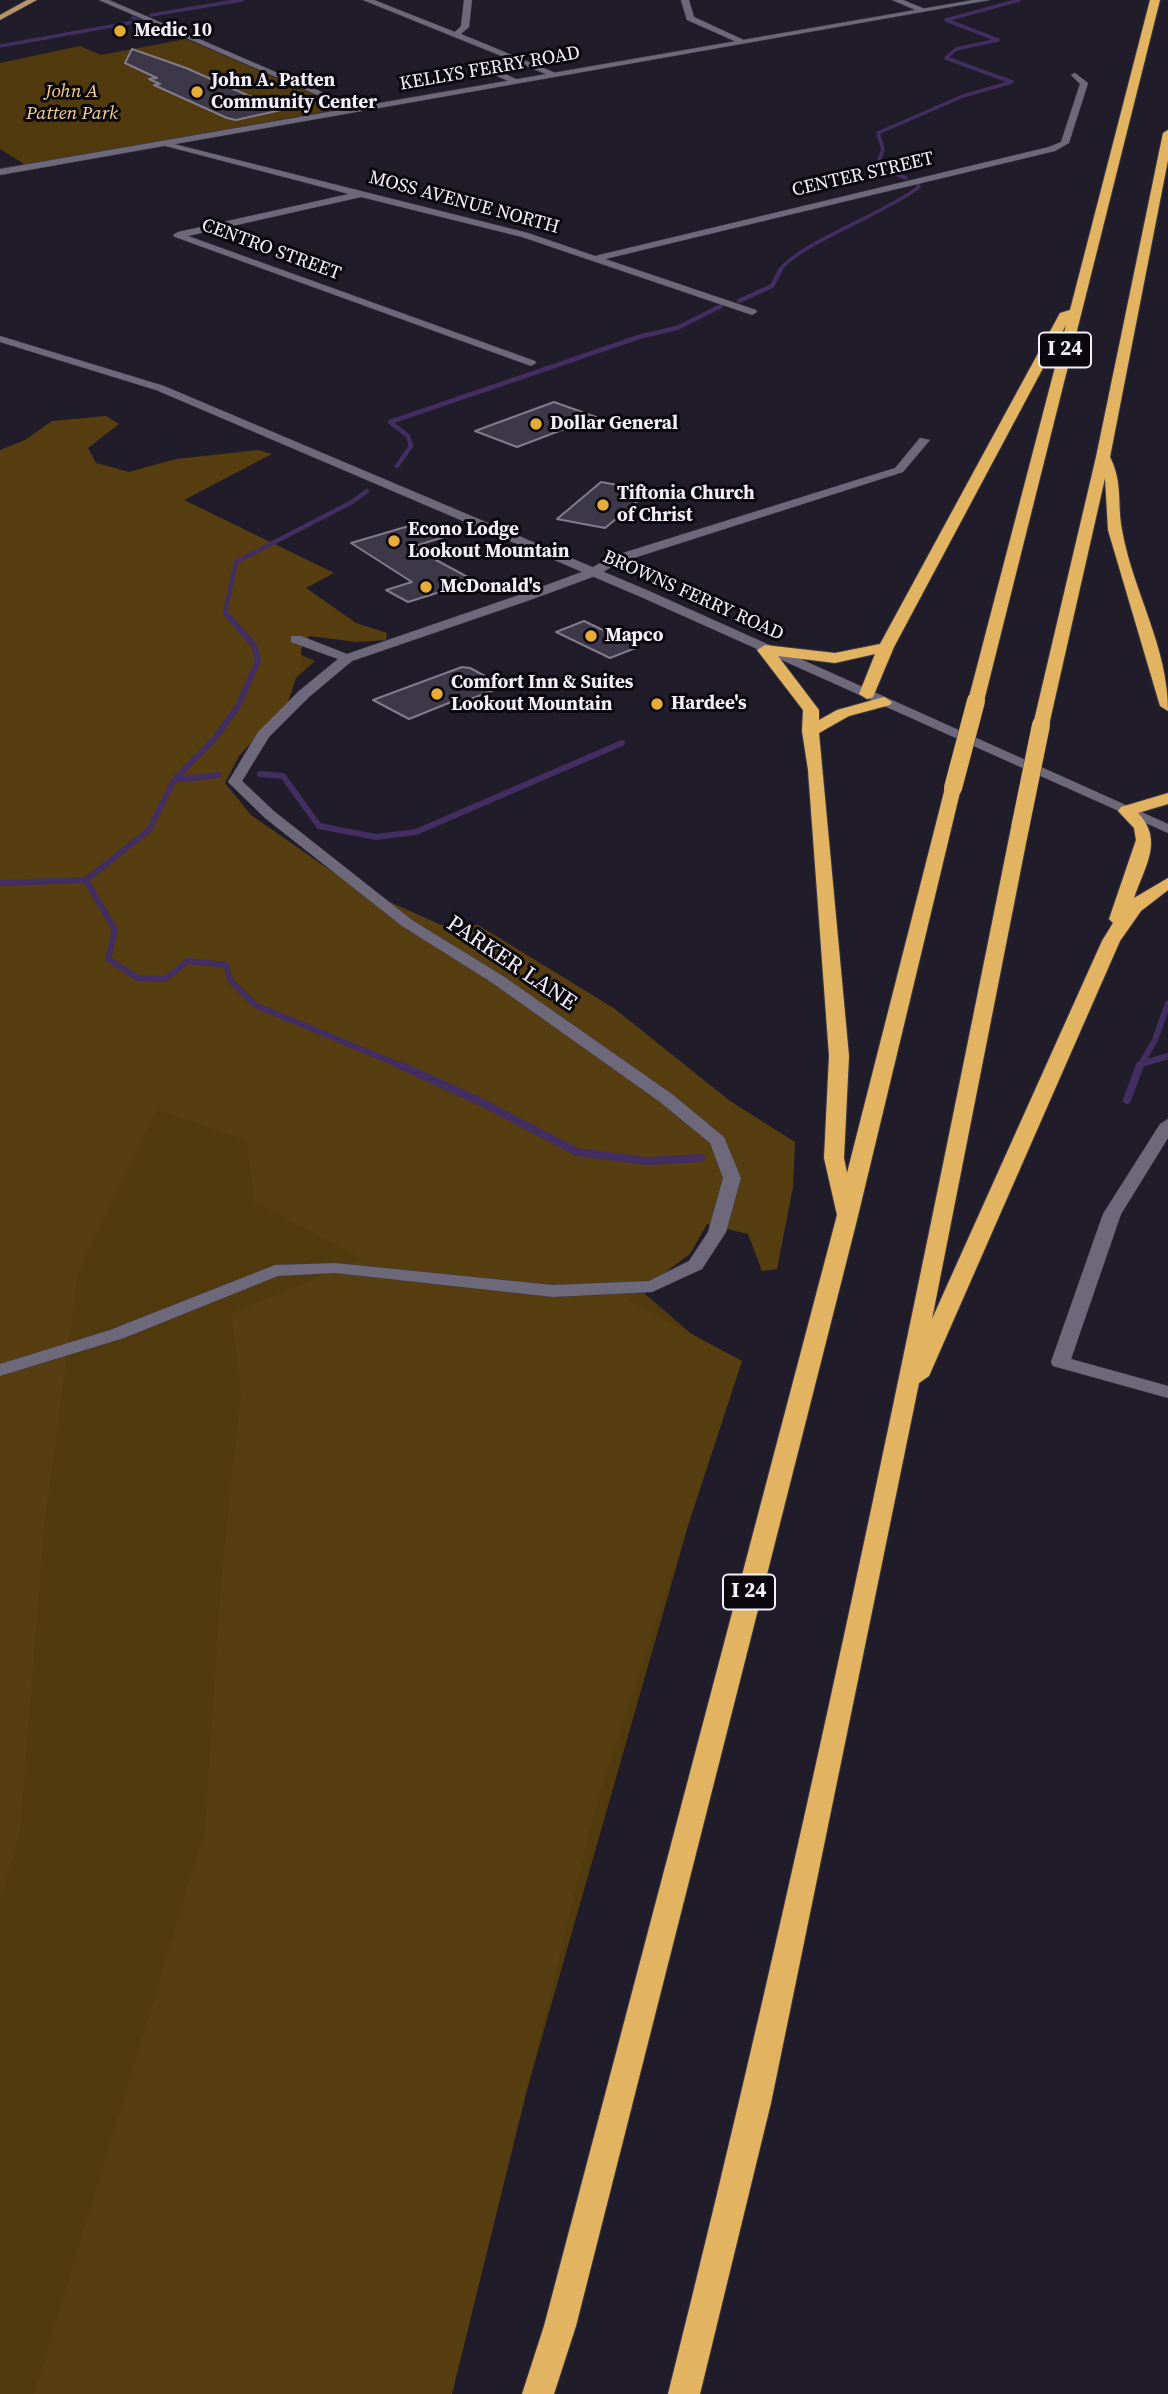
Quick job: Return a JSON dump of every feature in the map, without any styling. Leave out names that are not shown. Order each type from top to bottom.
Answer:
[{"type":"highway","name":"I 24","points":[[538,2394],[560,2326],[846,1220],[953,788],[1155,0]]},
{"type":"highway","name":"I 24","points":[[684,2394],[756,2103],[960,1139],[1041,725],[1103,457],[1168,133]]},
{"type":"highway","points":[[867,694],[886,647],[1083,283]]},
{"type":"highway","points":[[1103,457],[1112,475],[1115,530],[1168,706]]},
{"type":"highway","points":[[765,650],[835,658],[886,647]]},
{"type":"highway","points":[[765,650],[811,710],[810,731],[816,770],[839,1056],[834,1158],[846,1220]]},
{"type":"highway","points":[[810,731],[844,713],[884,702]]},
{"type":"highway","points":[[900,1417],[1111,941],[1145,840],[1142,827],[1127,811],[1168,797]]},
{"type":"highway","points":[[1111,941],[1130,911],[1148,893],[1168,883]]},
{"type":"main road","points":[[0,18],[33,0]]},
{"type":"street","points":[[103,0],[356,109]]},
{"type":"street","points":[[367,0],[555,74]]},
{"type":"street","points":[[457,34],[465,27],[468,0]]},
{"type":"street","points":[[685,0],[690,18],[742,41]]},
{"type":"street","points":[[895,0],[921,9]]},
{"type":"street","name":"KELLYS FERRY ROAD","points":[[0,173],[921,9],[986,0]]},
{"type":"street","points":[[481,66],[516,81]]},
{"type":"street","name":"CENTER STREET","points":[[597,258],[1052,149],[1065,143],[1078,110],[1084,83],[1075,75]]},
{"type":"street","name":"MOSS AVENUE NORTH","points":[[162,144],[525,235],[752,312]]},
{"type":"street","name":"CENTRO STREET","points":[[363,193],[178,235],[531,363]]},
{"type":"street","name":"BROWNS FERRY ROAD","points":[[0,338],[160,388],[594,572],[1168,829]]},
{"type":"street","name":"PARKER LANE","points":[[0,1370],[117,1334],[275,1271],[335,1268],[553,1291],[652,1286],[696,1265],[717,1232],[732,1178],[718,1141],[666,1098],[498,979],[407,923],[270,815],[235,782],[263,735],[304,694],[347,658],[594,572],[614,560],[900,470],[924,440]]},
{"type":"street","points":[[296,639],[347,658]]},
{"type":"street","points":[[1168,1124],[1112,1214],[1060,1362],[1168,1392]]},
{"type":"green space","name":"John A Patten Park","points":[[186,39],[345,108],[26,165],[0,149],[0,63],[80,46],[101,55]]},
{"type":"green space","points":[[0,489],[218,619],[315,661],[249,720],[208,772],[621,1273],[726,1364],[686,1533],[440,2394],[0,2394]]},
{"type":"shaded area","points":[[106,416],[119,424],[88,448],[96,463],[129,472],[176,459],[258,450],[272,454],[184,500],[334,573],[306,588],[356,623],[387,633],[386,640],[357,642],[309,636],[301,649],[301,663],[288,702],[239,756],[225,783],[251,815],[350,884],[441,925],[478,925],[615,1009],[730,1101],[795,1142],[793,1187],[777,1269],[762,1271],[748,1234],[707,1224],[690,1254],[628,1300],[742,1361],[599,1797],[452,2394],[34,2394],[205,1829],[221,1583],[241,1391],[231,1313],[362,1259],[254,1202],[247,1141],[157,1110],[78,1273],[44,1528],[20,1830],[0,1902],[0,450],[25,440],[52,421]]},
{"type":"building","name":"John A. Patten Community Center","points":[[132,49],[186,68],[281,110],[236,120],[227,118],[154,85],[160,84],[149,79],[157,78],[125,63]]},
{"type":"building","name":"Dollar General","points":[[554,402],[596,417],[517,447],[475,431]]},
{"type":"building","name":"Tiftonia Church of Christ","points":[[601,482],[650,491],[605,528],[557,519]]},
{"type":"building","points":[[419,523],[444,537],[412,547],[475,581],[408,602],[386,590],[412,582],[351,543]]},
{"type":"building","name":"Mapco","points":[[584,621],[638,647],[610,658],[556,632]]},
{"type":"building","name":"Comfort Inn & Suites Lookout Mountain","points":[[462,667],[470,668],[496,682],[492,684],[499,688],[463,702],[456,700],[409,719],[373,700]]},
{"type":"waterway","points":[[151,15],[242,0]]},
{"type":"waterway","points":[[906,178],[876,167],[883,150],[878,133],[963,96],[1012,82],[946,58],[956,49],[998,40],[946,20],[1019,0]]},
{"type":"waterway","points":[[0,46],[140,21],[133,18]]},
{"type":"waterway","points":[[781,269],[806,249],[904,197],[919,187],[916,181]]},
{"type":"waterway","points":[[739,301],[772,286],[781,269]]},
{"type":"waterway","points":[[397,466],[411,446],[408,436],[390,422],[642,336],[677,328],[721,306]]},
{"type":"waterway","points":[[228,616],[225,613],[236,562],[352,502],[367,491]]},
{"type":"waterway","points":[[174,780],[215,738],[238,706],[258,661],[254,645],[228,616]]},
{"type":"waterway","points":[[260,774],[283,776],[319,826],[376,837],[416,832],[622,743]]},
{"type":"waterway","points":[[174,780],[219,775]]},
{"type":"waterway","points":[[86,880],[149,830],[174,780]]},
{"type":"waterway","points":[[0,883],[86,880]]},
{"type":"waterway","points":[[86,880],[115,930],[108,959],[138,978],[165,979],[188,961],[226,965],[230,980],[255,1005],[404,1067]]},
{"type":"waterway","points":[[1141,1064],[1155,1040],[1168,1003]]},
{"type":"waterway","points":[[1141,1064],[1168,1056]]},
{"type":"waterway","points":[[400,1065],[481,1102],[577,1152],[647,1161],[701,1158]]},
{"type":"waterway","points":[[1127,1100],[1140,1065]]},
{"type":"place","name":"Medic 10","points":[[120,31]]},
{"type":"place","name":"John A. Patten Community Center","points":[[197,92]]},
{"type":"place","name":"Dollar General","points":[[536,424]]},
{"type":"place","name":"Tiftonia Church of Christ","points":[[603,505]]},
{"type":"place","name":"Econo Lodge Lookout Mountain","points":[[394,541]]},
{"type":"place","name":"McDonald's","points":[[426,587]]},
{"type":"place","name":"Mapco","points":[[591,636]]},
{"type":"place","name":"Comfort Inn & Suites Lookout Mountain","points":[[437,694]]},
{"type":"place","name":"Hardee's","points":[[657,704]]}]
